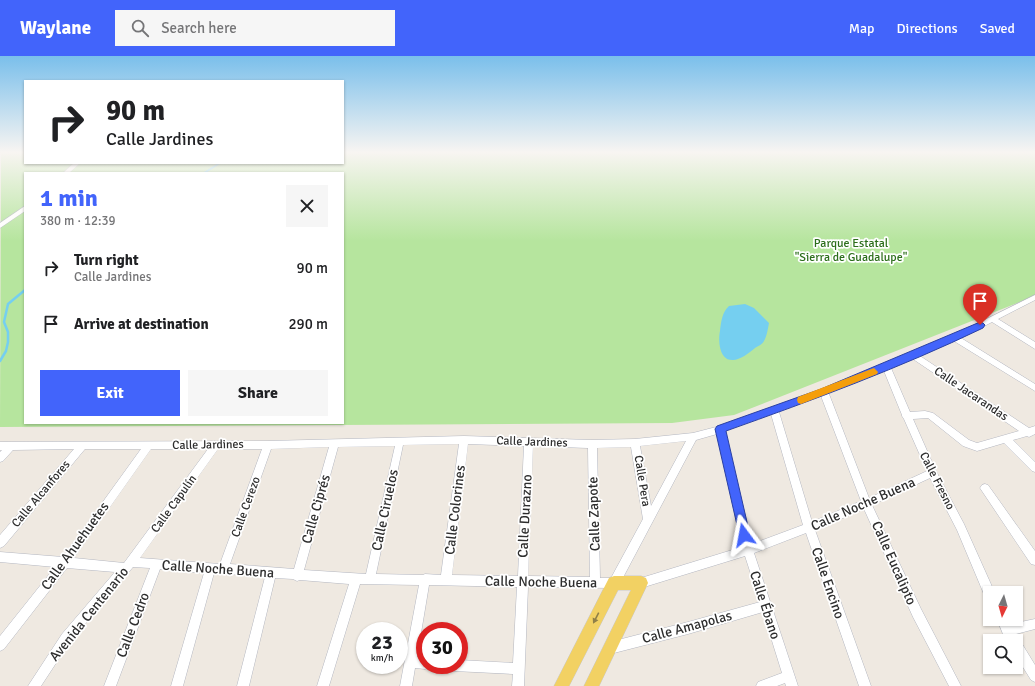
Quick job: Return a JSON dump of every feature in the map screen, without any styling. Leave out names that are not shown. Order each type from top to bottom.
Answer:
[{"type":"main road","name":"Calle Noche Buena","points":[[614,583],[641,583]]},
{"type":"main road","points":[[561,686],[614,583]]},
{"type":"main road","points":[[591,686],[641,583]]},
{"type":"street","points":[[0,226],[24,209]]},
{"type":"street","name":"Calle Jardines","points":[[0,446],[268,445],[464,440],[592,444],[635,443],[693,437],[720,429],[824,392],[886,367],[955,338],[1035,297]]},
{"type":"street","points":[[993,319],[1035,346]]},
{"type":"street","points":[[955,338],[1035,388]]},
{"type":"street","name":"Calle Jacarandas","points":[[913,355],[1032,432]]},
{"type":"street","name":"Calle Fresno","points":[[886,367],[932,474],[961,527],[986,586]]},
{"type":"street","name":"Calle Eucalipto","points":[[824,392],[868,504],[917,613],[955,686]]},
{"type":"street","name":"Calle Encino","points":[[774,410],[809,528],[865,686]]},
{"type":"street","points":[[906,416],[925,414],[930,415],[972,446],[977,447],[1032,432]]},
{"type":"street","name":"Calle Ébano","points":[[720,429],[748,550],[790,681]]},
{"type":"street","points":[[614,583],[693,437]]},
{"type":"street","name":"Calle Colorines","points":[[446,580],[464,440]]},
{"type":"street","name":"Calle Jacarandas","points":[[1006,440],[1035,468]]},
{"type":"street","name":"Calle Ciruelos","points":[[370,578],[400,441]]},
{"type":"street","name":"Calle Durazno","points":[[518,686],[528,442]]},
{"type":"street","name":"Calle Ciprés","points":[[297,576],[335,443]]},
{"type":"street","name":"Calle Pera","points":[[635,443],[648,519]]},
{"type":"street","name":"Calle Zapote","points":[[592,444],[595,583]]},
{"type":"street","name":"Calle Alcanfores","points":[[0,543],[83,445]]},
{"type":"street","name":"Calle Capulín","points":[[128,565],[216,445]]},
{"type":"street","name":"Calle Cerezo","points":[[223,569],[268,445]]},
{"type":"street","points":[[0,458],[11,446]]},
{"type":"street","name":"Calle Ahuehuetes","points":[[0,645],[64,564],[148,446]]},
{"type":"street","name":"Calle Noche Buena","points":[[641,583],[748,550],[809,528],[868,504],[932,474]]},
{"type":"street","points":[[985,488],[1035,560]]},
{"type":"street","name":"Calle Noche Buena","points":[[0,557],[64,564],[157,564],[297,576],[356,579],[370,578],[522,583],[614,583]]},
{"type":"street","name":"Calle Cedro","points":[[110,686],[157,564]]},
{"type":"street","name":"Avenida Centenario","points":[[34,686],[66,638],[128,565]]},
{"type":"street","points":[[177,686],[210,569]]},
{"type":"street","points":[[242,686],[271,573]]},
{"type":"street","points":[[323,686],[356,579]]},
{"type":"street","points":[[406,686],[426,580]]},
{"type":"street","name":"Calle Amapolas","points":[[610,648],[765,606]]},
{"type":"street","points":[[1007,630],[1035,624]]},
{"type":"street","points":[[1005,626],[1010,634]]},
{"type":"street","points":[[1023,656],[1035,676]]},
{"type":"street","points":[[411,662],[416,662]]},
{"type":"street","points":[[468,666],[519,669]]},
{"type":"street","points":[[762,686],[790,681]]},
{"type":"green space","name":"Parque Estatal \"Sierra de Guadalupe\"","points":[[1,181],[24,181],[24,424],[344,424],[344,181],[1035,181],[1035,296],[734,415],[672,423],[0,427]]},
{"type":"water","points":[[745,304],[754,308],[769,323],[767,334],[763,343],[744,356],[736,360],[728,359],[722,354],[720,349],[719,335],[722,317],[729,306]]},
{"type":"waterway","points":[[0,361],[6,351],[8,342],[8,332],[4,322],[8,304],[24,291]]},
{"type":"slow traffic","points":[[801,400],[874,372]]},
{"type":"route","points":[[744,535],[720,429],[824,392],[955,338],[980,325]]}]
